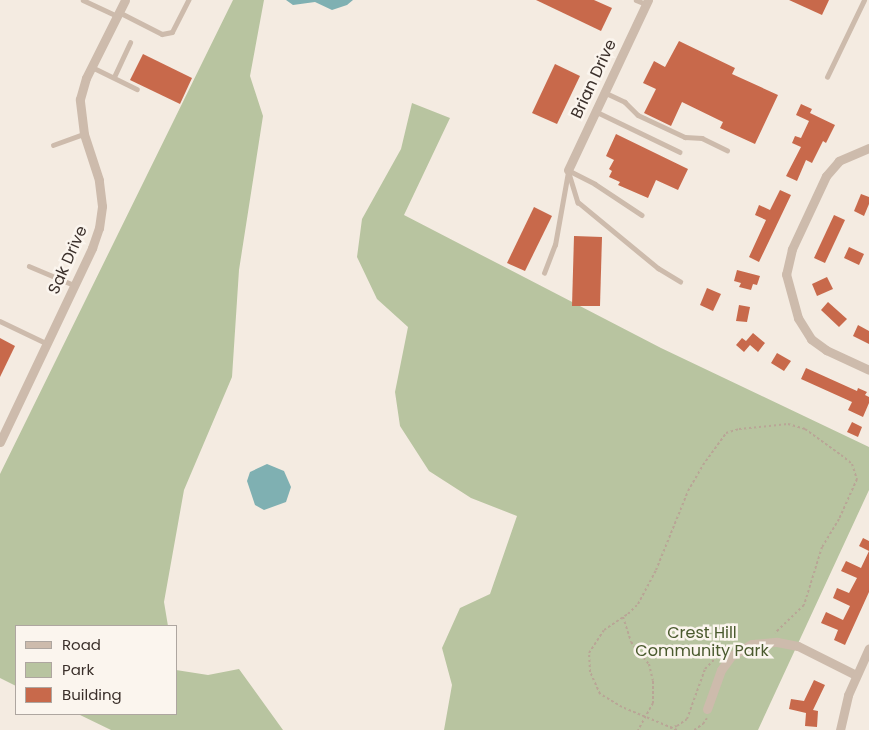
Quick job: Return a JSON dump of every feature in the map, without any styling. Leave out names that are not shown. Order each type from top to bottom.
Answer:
[{"type":"street","name":"Sak Drive","points":[[0,442],[92,248],[99,228],[102,206],[99,180],[84,134],[80,99],[92,66],[125,0]]},
{"type":"street","name":"Brian Drive","points":[[568,170],[647,2]]},
{"type":"street","points":[[869,148],[838,161],[826,176],[792,250],[786,274],[798,318],[811,339],[826,350],[869,370]]},
{"type":"street","points":[[707,709],[721,670],[731,656],[752,644],[777,642],[798,646],[856,675]]},
{"type":"street","points":[[840,730],[845,703],[869,648]]},
{"type":"lane","points":[[83,0],[162,34],[172,32],[188,0]]},
{"type":"lane","points":[[636,0],[647,2]]},
{"type":"lane","points":[[827,77],[864,0]]},
{"type":"lane","points":[[114,77],[130,43]]},
{"type":"lane","points":[[92,66],[138,89]]},
{"type":"lane","points":[[604,92],[625,102],[638,115],[685,137],[702,138],[727,150]]},
{"type":"lane","points":[[595,111],[680,152]]},
{"type":"lane","points":[[53,145],[84,134]]},
{"type":"lane","points":[[568,170],[595,184],[642,215]]},
{"type":"lane","points":[[544,273],[554,245],[568,170]]},
{"type":"lane","points":[[568,170],[578,202],[658,268],[680,281]]},
{"type":"lane","points":[[30,266],[74,285]]},
{"type":"lane","points":[[0,321],[46,343]]},
{"type":"path","points":[[676,730],[608,701],[600,694],[590,672],[589,652],[604,630],[638,604],[646,590],[688,491],[703,465],[726,434],[739,429],[788,424],[805,429],[852,464],[857,476],[839,519],[822,547],[804,605],[786,624]]},
{"type":"path","points":[[623,617],[630,642],[651,669],[654,697],[647,718],[638,730]]},
{"type":"path","points":[[694,730],[706,720],[709,715],[707,709]]},
{"type":"green space","points":[[233,0],[264,0],[250,76],[263,116],[239,270],[232,377],[184,490],[164,602],[168,625],[15,625],[15,686],[0,678],[0,474]]},
{"type":"green space","name":"Crest Hill Community Park","points":[[412,103],[450,118],[404,215],[661,348],[869,447],[869,490],[758,730],[444,730],[452,685],[442,648],[460,608],[490,594],[517,516],[471,498],[429,471],[400,426],[395,392],[408,327],[377,299],[357,257],[362,219],[401,149]]},
{"type":"green space","points":[[239,669],[283,730],[111,730],[80,715],[178,715],[178,670],[208,675]]},
{"type":"water","points":[[286,0],[353,0],[347,5],[332,10],[315,2],[293,5]]},
{"type":"water","points":[[267,464],[284,471],[291,487],[286,502],[264,510],[255,505],[247,481],[250,472]]},
{"type":"building","points":[[536,0],[594,0],[612,8],[601,31]]},
{"type":"building","points":[[789,0],[829,0],[822,15]]},
{"type":"building","points":[[679,41],[735,68],[732,74],[778,95],[755,144],[720,128],[723,122],[682,102],[671,126],[644,113],[656,89],[643,83],[654,61],[665,67]]},
{"type":"building","points":[[143,54],[192,78],[180,104],[130,80]]},
{"type":"building","points":[[555,64],[580,76],[557,124],[532,113]]},
{"type":"building","points":[[801,104],[812,109],[810,113],[835,125],[826,143],[823,141],[812,163],[806,160],[797,181],[786,176],[801,147],[792,143],[795,136],[801,138],[809,121],[796,115]]},
{"type":"building","points":[[616,134],[688,169],[678,190],[656,180],[648,198],[618,185],[620,182],[609,177],[612,171],[609,169],[614,160],[606,156]]},
{"type":"building","points":[[780,190],[791,195],[759,262],[749,257],[766,220],[755,215],[759,205],[770,210]]},
{"type":"building","points":[[861,194],[869,197],[869,204],[864,216],[854,211]]},
{"type":"building","points":[[534,207],[552,216],[525,271],[507,263]]},
{"type":"building","points":[[834,215],[845,220],[825,263],[814,258]]},
{"type":"building","points":[[574,236],[602,237],[600,306],[572,306]]},
{"type":"building","points":[[849,247],[864,254],[859,265],[844,258]]},
{"type":"building","points":[[737,270],[760,276],[757,285],[753,284],[751,290],[739,287],[741,283],[734,281]]},
{"type":"building","points":[[827,277],[833,289],[817,296],[812,284]]},
{"type":"building","points":[[707,288],[721,294],[713,311],[700,305]]},
{"type":"building","points":[[828,302],[847,319],[839,327],[821,310]]},
{"type":"building","points":[[739,305],[750,307],[747,322],[736,321]]},
{"type":"building","points":[[858,325],[869,331],[869,344],[853,336]]},
{"type":"building","points":[[753,333],[765,343],[758,352],[750,345],[744,352],[736,345],[742,338],[746,341]]},
{"type":"building","points":[[0,338],[15,346],[0,377]]},
{"type":"building","points":[[777,353],[791,361],[784,371],[771,363]]},
{"type":"building","points":[[806,368],[857,391],[858,388],[867,392],[865,395],[869,397],[869,403],[863,417],[848,410],[852,402],[801,379]]},
{"type":"building","points":[[852,422],[862,427],[858,437],[847,432]]},
{"type":"building","points":[[863,538],[869,541],[869,551],[859,546]]},
{"type":"building","points":[[869,551],[869,592],[845,645],[834,640],[838,630],[821,623],[826,612],[843,620],[850,606],[833,598],[837,588],[849,593],[857,578],[841,571],[846,561],[861,568]]},
{"type":"building","points":[[814,680],[825,685],[813,710],[818,711],[817,727],[805,726],[806,713],[789,709],[791,699],[804,701]]}]
